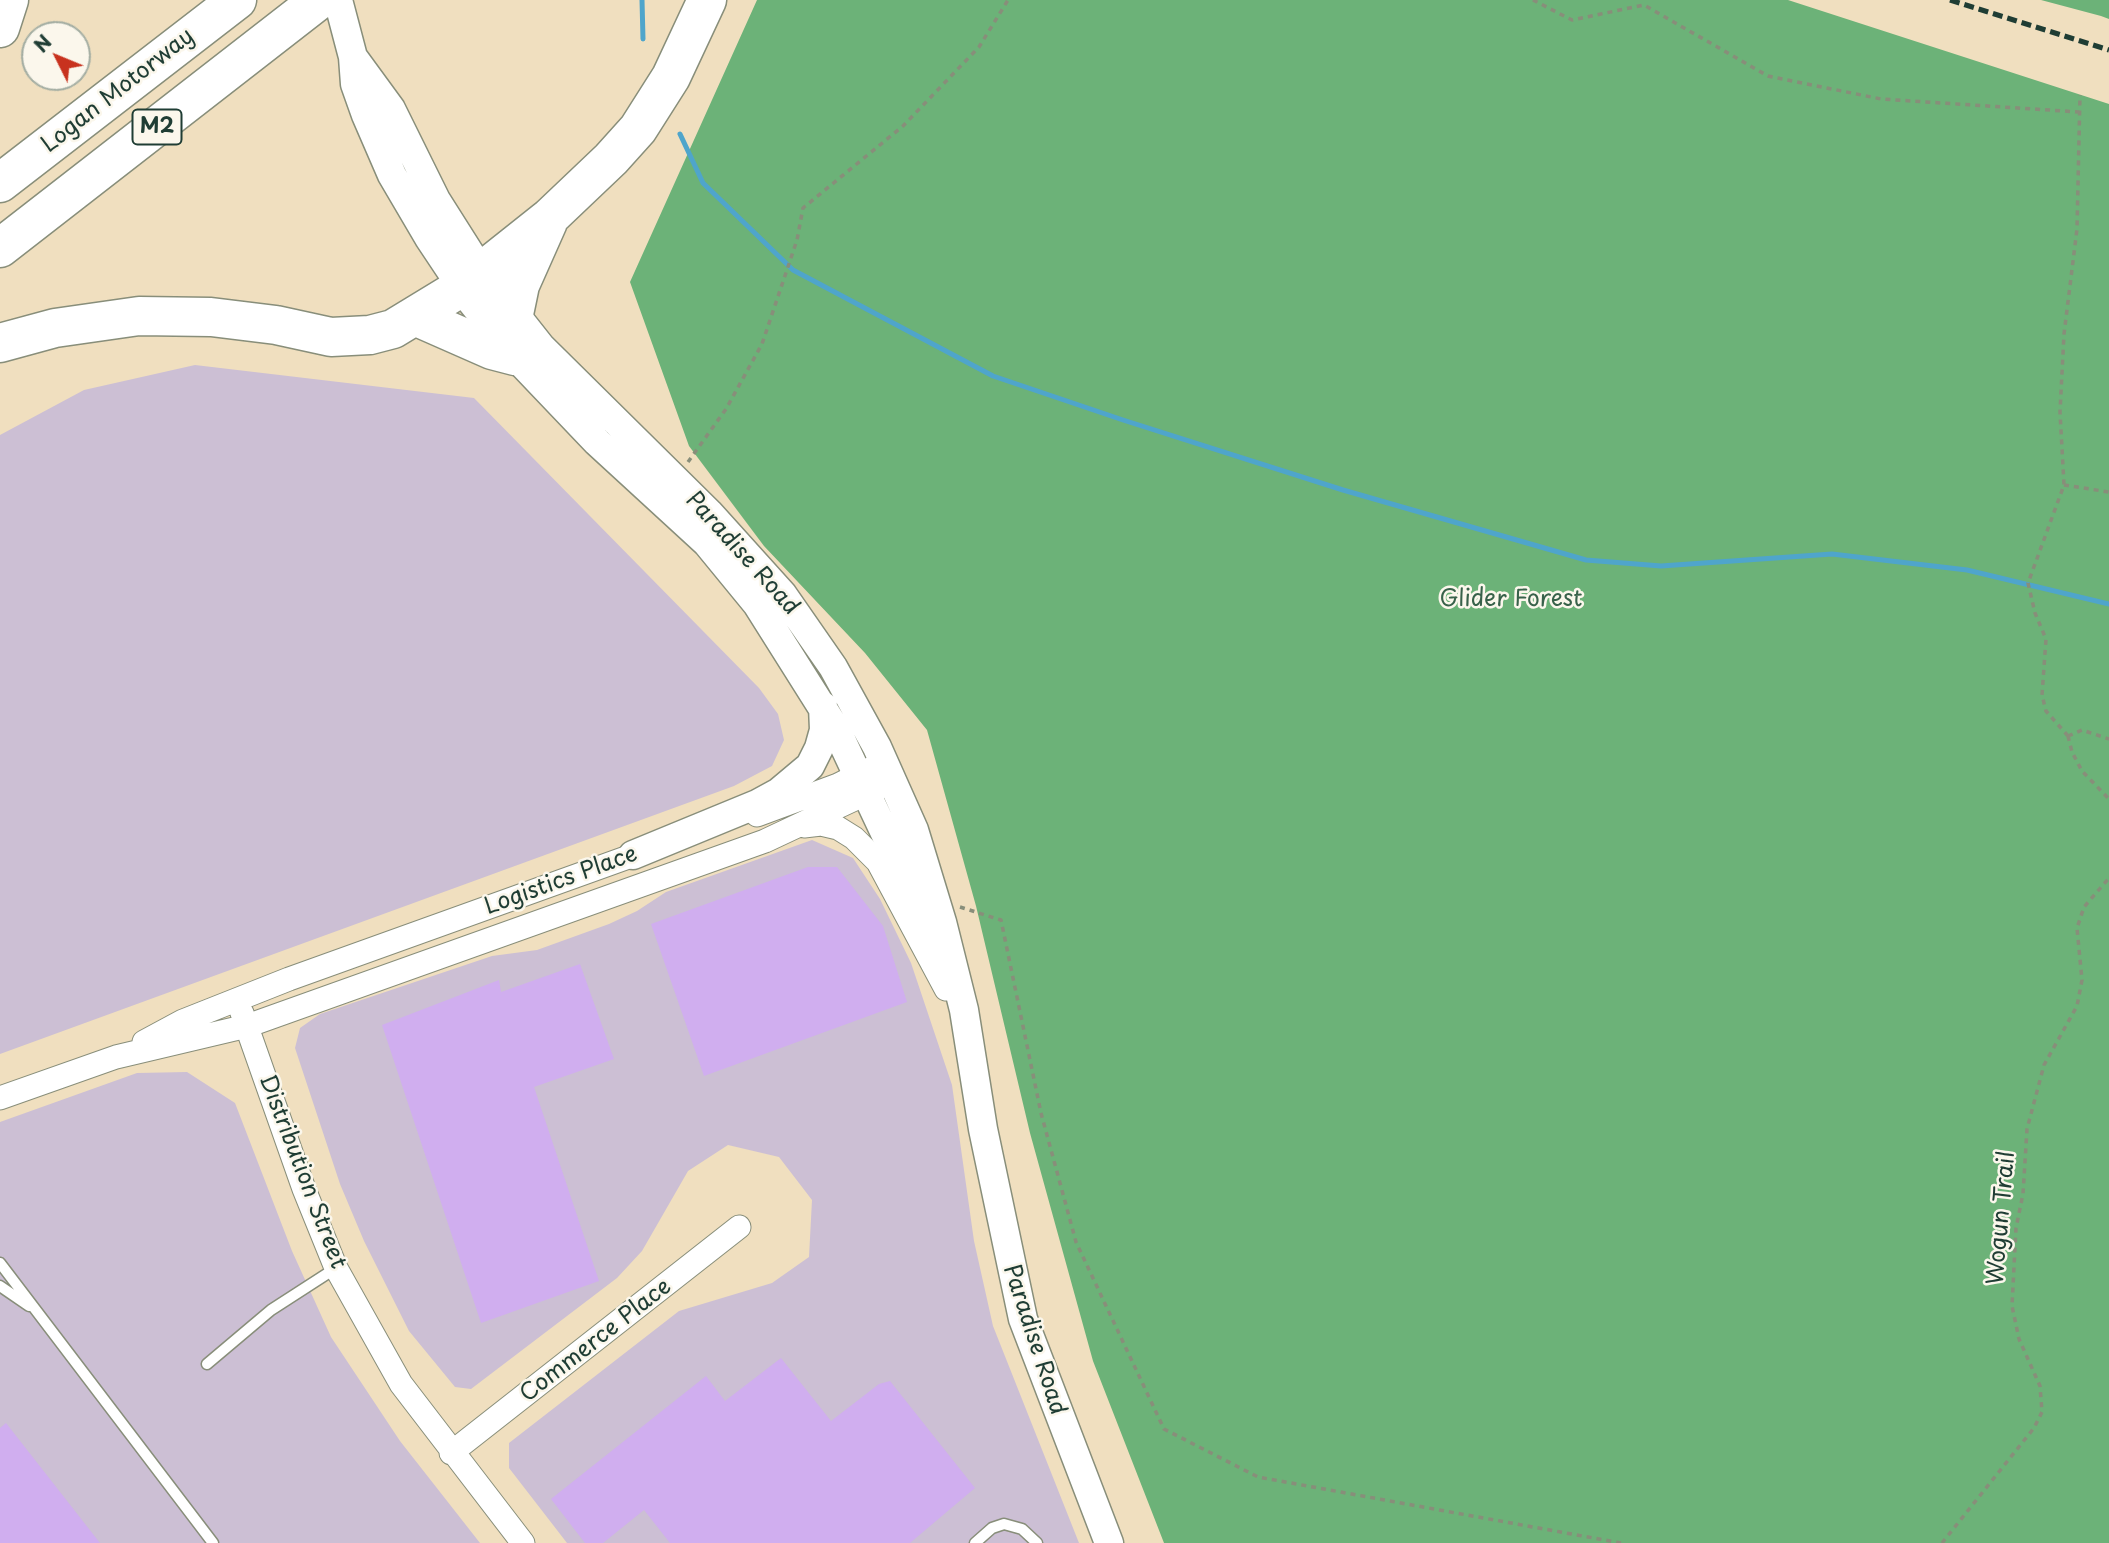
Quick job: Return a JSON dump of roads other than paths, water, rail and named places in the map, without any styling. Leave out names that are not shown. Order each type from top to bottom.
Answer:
[{"type":"highway","points":[[0,28],[9,0]]},
{"type":"highway","name":"Logan Motorway","points":[[0,183],[237,0]]},
{"type":"highway","points":[[0,343],[55,328],[139,316],[211,317],[351,337],[393,329],[417,317],[472,279],[550,217],[611,159],[638,129],[671,77],[708,0]]},
{"type":"highway","name":"M2","points":[[0,248],[332,4]]},
{"type":"highway","points":[[514,314],[520,285],[550,217]]},
{"type":"highway","points":[[417,317],[492,350],[515,356]]},
{"type":"street","name":"Paradise Road","points":[[332,4],[353,57],[391,110],[472,279],[515,356],[597,442],[706,543],[757,604],[823,706],[863,784],[926,927],[946,989],[983,1129]]},
{"type":"street","name":"Paradise Road","points":[[472,279],[514,314],[561,369],[717,522],[783,595],[833,667],[888,772],[914,830],[936,900],[964,1010],[983,1129],[1023,1319],[1109,1543]]},
{"type":"street","points":[[633,855],[757,804],[779,792],[810,766],[820,748],[824,730],[823,706]]},
{"type":"street","name":"Logistics Place","points":[[0,1098],[116,1057],[247,1026],[729,853],[795,828],[863,784],[888,772]]},
{"type":"street","name":"Logistics Place","points":[[116,1057],[183,1021],[633,855],[863,784]]},
{"type":"street","points":[[795,828],[821,824],[838,828],[854,838],[877,862],[946,989]]},
{"type":"street","name":"Distribution Street","points":[[237,1000],[304,1189],[336,1268],[401,1384],[451,1453],[523,1543]]},
{"type":"street","name":"Commerce Place","points":[[451,1453],[739,1227]]},
{"type":"lane","name":"Logistics Place","points":[[237,1000],[252,1011],[272,1007],[666,867],[729,853]]},
{"type":"lane","points":[[0,1263],[213,1543]]},
{"type":"lane","points":[[207,1364],[271,1310],[336,1268]]},
{"type":"lane","points":[[0,1286],[39,1314]]},
{"type":"lane","points":[[975,1543],[992,1528],[1004,1524],[1023,1529],[1037,1543]]},
{"type":"waterway","points":[[642,0],[643,39]]},
{"type":"waterway","points":[[680,134],[703,183],[793,270],[993,376],[1123,420],[1343,490],[1586,560],[1661,566],[1832,554],[1967,570],[2109,604]]},
{"type":"railway","points":[[1950,0],[2109,50]]},
{"type":"park label","name":"Glider Forest","points":[[1511,600]]}]
